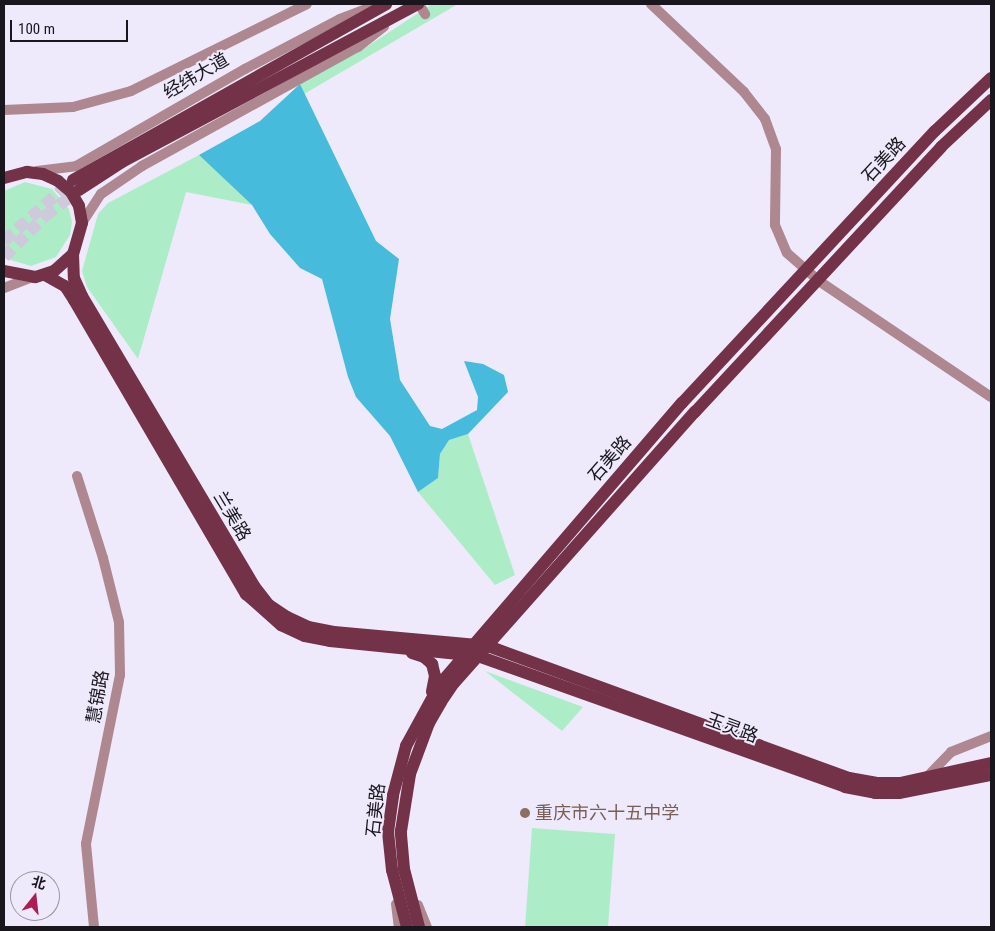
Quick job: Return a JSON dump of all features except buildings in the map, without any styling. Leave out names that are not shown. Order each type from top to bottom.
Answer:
[{"type":"main road","name":"经纬大道","points":[[386,4],[76,185],[122,162],[349,38],[421,7]]},
{"type":"main road","name":"石美路","points":[[407,927],[398,870],[404,797],[419,749],[441,702],[478,656],[482,645],[682,403],[935,131],[991,78]]},
{"type":"main road","name":"石美路","points":[[419,927],[398,870],[388,832],[398,772],[406,746],[430,699],[465,654],[482,645],[941,147],[991,100]]},
{"type":"main road","name":"兰美路","points":[[4,178],[27,172],[44,174],[58,181],[71,192],[79,206],[82,223],[79,243],[73,254],[74,278],[82,296],[254,586],[269,605],[308,627],[482,645]]},
{"type":"main road","points":[[40,276],[64,264],[73,254]]},
{"type":"main road","name":"兰美路","points":[[4,271],[40,276],[65,286],[246,594],[282,625],[305,636],[465,654]]},
{"type":"main road","name":"玉灵路","points":[[482,645],[617,699],[875,793],[899,793],[991,775]]},
{"type":"main road","points":[[388,646],[429,660],[435,676],[430,699]]},
{"type":"main road","name":"玉灵路","points":[[465,654],[478,656],[617,699]]},
{"type":"main road","name":"玉灵路","points":[[847,783],[876,783],[926,778],[991,763]]},
{"type":"street","points":[[4,110],[73,107],[131,91],[307,4]]},
{"type":"street","name":"经纬大道","points":[[27,172],[76,166],[245,68],[340,19],[382,4]]},
{"type":"street","points":[[651,4],[744,92],[765,119],[776,149],[775,225],[786,254],[804,271],[991,397]]},
{"type":"street","name":"经纬大道","points":[[82,223],[101,194],[142,166],[358,47],[396,18]]},
{"type":"street","points":[[4,288],[40,276]]},
{"type":"street","name":"慧锦路","points":[[77,476],[103,558],[119,622],[120,675],[86,844],[94,927]]},
{"type":"street","points":[[926,778],[951,752],[991,736]]},
{"type":"street","points":[[398,870],[399,927]]},
{"type":"street","points":[[398,870],[427,927]]},
{"type":"green space","points":[[432,4],[458,4],[304,94],[300,84],[362,50]]},
{"type":"green space","points":[[199,155],[252,205],[186,192],[138,359],[87,287],[82,271],[98,214],[108,203]]},
{"type":"green space","points":[[25,182],[52,189],[69,209],[72,222],[70,235],[56,257],[31,266],[4,258],[4,191]]},
{"type":"green space","points":[[468,434],[515,575],[495,585],[418,492],[438,478],[440,454],[449,440]]},
{"type":"green space","points":[[485,671],[583,707],[562,731]]},
{"type":"green space","points":[[532,828],[615,834],[608,927],[525,927]]},
{"type":"water","points":[[300,84],[376,241],[399,259],[390,319],[400,380],[430,426],[442,429],[477,410],[478,397],[464,361],[483,364],[504,375],[508,392],[468,434],[449,440],[440,454],[438,478],[418,492],[390,436],[356,397],[348,377],[322,279],[300,268],[270,234],[252,205],[199,155],[260,121]]},
{"type":"tunnel","points":[[4,241],[73,180]]},
{"type":"tunnel","points":[[4,257],[45,216],[79,190]]},
{"type":"place","name":"重庆市六十五中学","points":[[525,813]]}]
